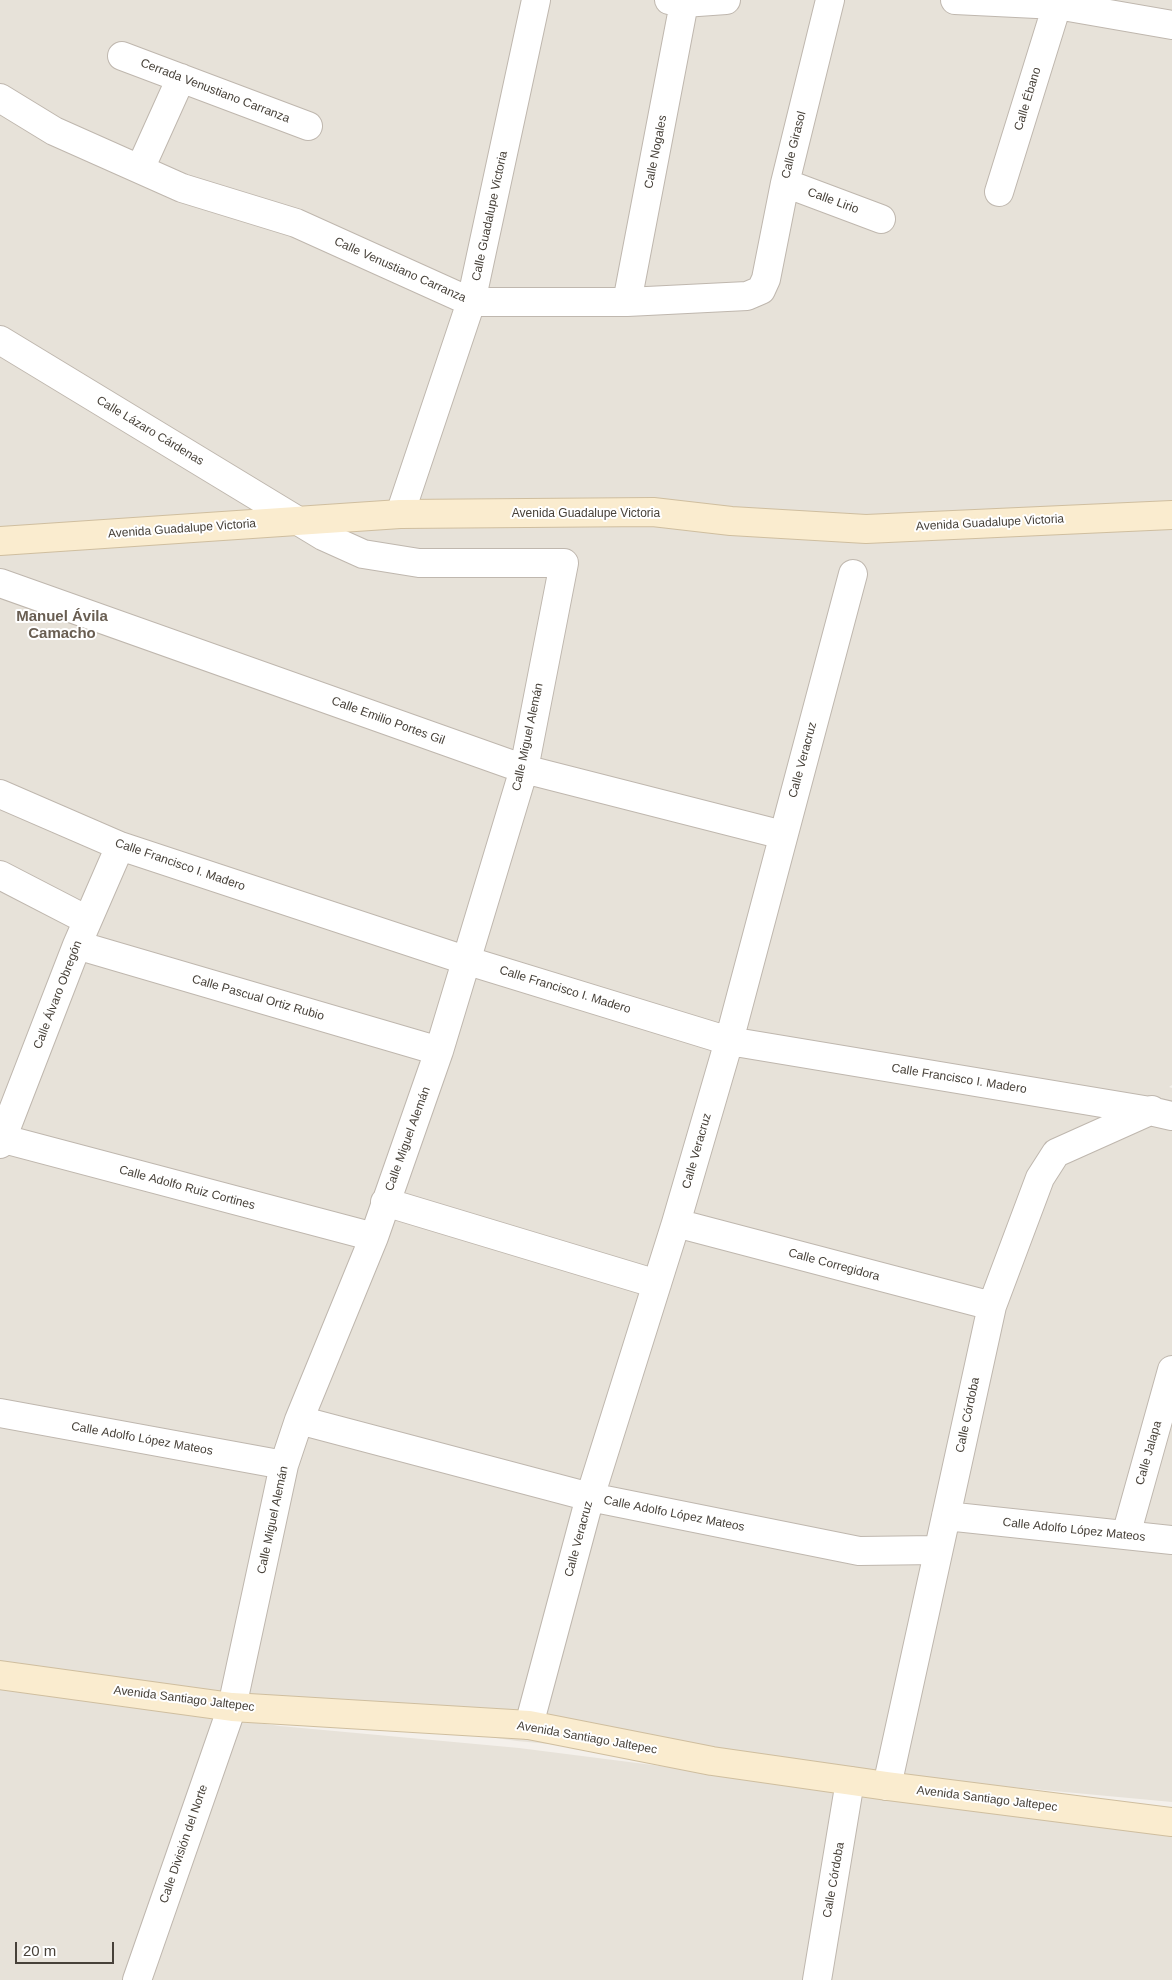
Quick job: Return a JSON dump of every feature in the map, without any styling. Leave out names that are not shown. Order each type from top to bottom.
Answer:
[{"type":"street","name":"Calle Guadalupe Victoria","points":[[400,514],[472,302],[536,0]]},
{"type":"street","points":[[676,1],[726,0]]},
{"type":"street","name":"Calle Girasol","points":[[761,290],[766,279],[785,183],[830,0]]},
{"type":"street","points":[[955,0],[1057,5],[1172,25]]},
{"type":"street","name":"Calle Nogales","points":[[627,302],[676,1]]},
{"type":"street","name":"Calle Ébano","points":[[999,192],[1057,5]]},
{"type":"street","name":"Cerrada Venustiano Carranza","points":[[122,56],[308,126]]},
{"type":"street","points":[[140,169],[181,78]]},
{"type":"street","name":"Calle Venustiano Carranza","points":[[0,98],[54,131],[182,188],[296,224],[472,302],[627,302],[747,296],[761,290]]},
{"type":"street","name":"Calle Lirio","points":[[785,183],[881,218]]},
{"type":"street","name":"Calle Lázaro Cárdenas","points":[[0,340],[323,536],[363,554],[419,563],[564,563]]},
{"type":"street","name":"Avenida Guadalupe Victoria","points":[[0,541],[400,514],[653,512],[731,521],[866,529],[1172,515]]},
{"type":"street","name":"Calle Miguel Alemán","points":[[232,1707],[284,1465],[298,1420],[374,1237],[439,1051],[524,769],[564,563]]},
{"type":"street","name":"Calle Veracruz","points":[[529,1725],[590,1497],[676,1223],[729,1041],[854,574]]},
{"type":"street","name":"Calle Emilio Portes Gil","points":[[0,583],[524,769],[783,835]]},
{"type":"street","name":"Calle Francisco I. Madero","points":[[0,794],[120,846],[465,960],[729,1041],[1165,1110]]},
{"type":"street","name":"Calle Álvaro Obregón","points":[[1,1141],[87,920],[120,846]]},
{"type":"street","points":[[0,875],[87,920]]},
{"type":"street","name":"Calle Pascual Ortiz Rubio","points":[[77,945],[439,1051]]},
{"type":"street","name":"Calle Córdoba","points":[[886,1786],[992,1306],[1040,1178],[1056,1152],[1165,1110]]},
{"type":"street","name":"Calle Adolfo Ruiz Cortines","points":[[1,1141],[374,1237]]},
{"type":"street","points":[[385,1202],[657,1284]]},
{"type":"street","name":"Calle Corregidora","points":[[676,1223],[992,1306]]},
{"type":"street","name":"Calle Jalapa","points":[[1126,1535],[1172,1370]]},
{"type":"street","name":"Calle Adolfo López Mateos","points":[[0,1413],[284,1465]]},
{"type":"street","name":"Calle Adolfo López Mateos","points":[[298,1420],[590,1497],[859,1552],[937,1550]]},
{"type":"street","name":"Calle Adolfo López Mateos","points":[[946,1516],[1172,1540]]},
{"type":"street","name":"Avenida Santiago Jaltepec","points":[[0,1675],[232,1707],[529,1725],[712,1761],[886,1786],[1172,1822]]},
{"type":"street","name":"Calle División del Norte","points":[[137,1980],[232,1707]]},
{"type":"street","name":"Calle Córdoba","points":[[817,1980],[850,1781]]},
{"type":"shaded area","name":"Manuel Ávila Camacho","points":[[0,0],[1172,0],[1172,1085],[1169,1087],[1172,1088],[1172,1802],[517,1741],[0,1667]]},
{"type":"shaded area","points":[[0,1688],[280,1726],[519,1748],[1172,1831],[1172,1980],[0,1980]]},
{"type":"district","name":"Manuel Ávila Camacho","points":[[62,626]]}]
